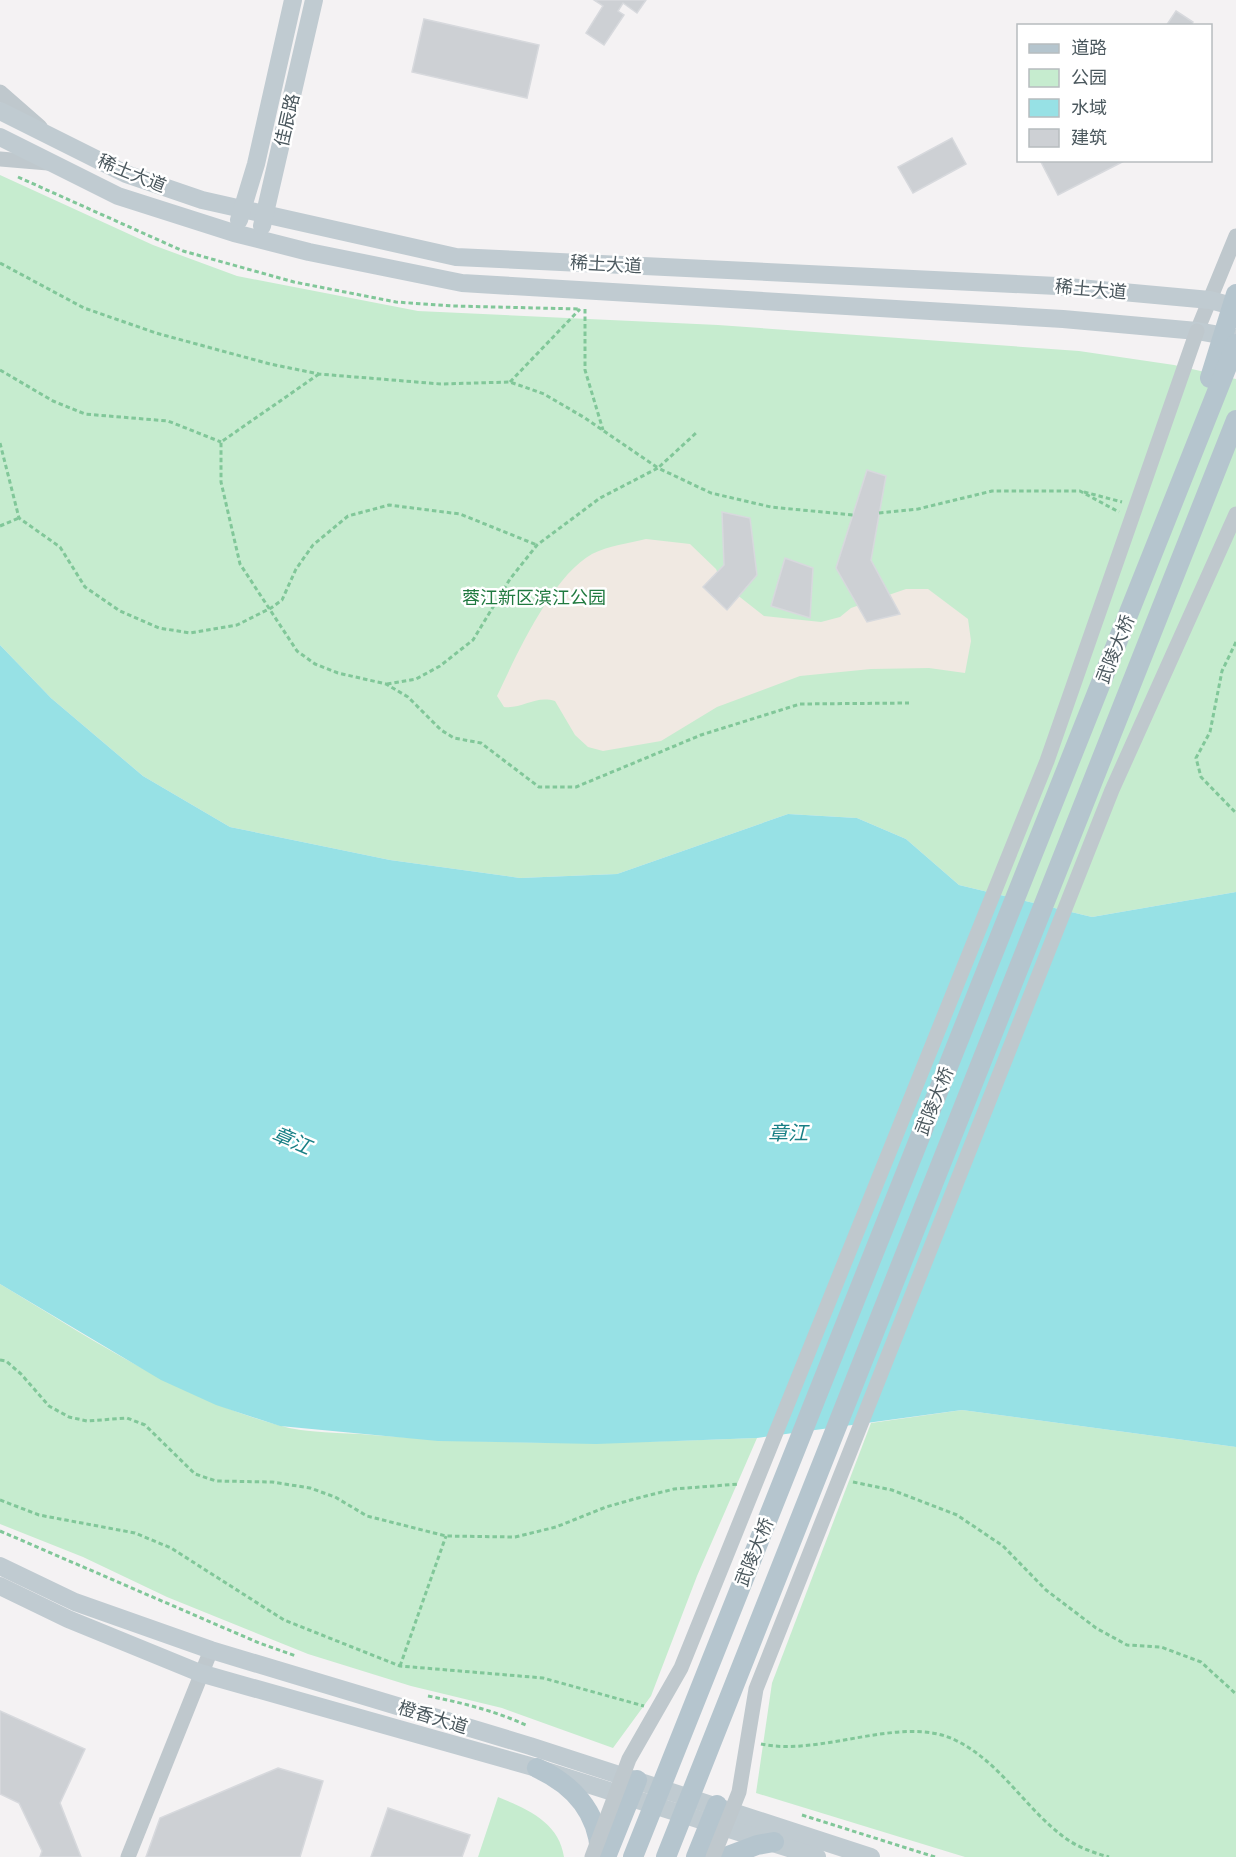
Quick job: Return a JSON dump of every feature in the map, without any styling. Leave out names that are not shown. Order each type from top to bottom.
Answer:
[{"type":"main road","name":"佳辰路","points":[[234,233],[244,208],[293,0]]},
{"type":"main road","name":"佳辰路","points":[[258,239],[314,0]]},
{"type":"main road","name":"稀土大道","points":[[0,111],[126,174],[202,200],[456,257],[1057,286],[1210,300],[1236,307]]},
{"type":"main road","name":"稀土大道","points":[[0,137],[118,196],[234,233],[462,283],[1063,319],[1197,331],[1236,338]]},
{"type":"main road","points":[[1166,521],[1236,294]]},
{"type":"main road","name":"武陵大桥","points":[[633,1857],[1236,344]]},
{"type":"main road","name":"武陵大桥","points":[[666,1857],[1236,420]]},
{"type":"main road","points":[[1191,532],[1236,437]]},
{"type":"main road","name":"橙香大道","points":[[0,1566],[75,1602],[211,1650],[717,1805],[871,1857]]},
{"type":"main road","name":"橙香大道","points":[[0,1586],[68,1619],[200,1673],[537,1768],[817,1857]]},
{"type":"main road","points":[[537,1768],[564,1783],[585,1805],[597,1833],[600,1857]]},
{"type":"main road","points":[[606,1857],[637,1780]]},
{"type":"main road","points":[[696,1857],[717,1805]]},
{"type":"main road","points":[[725,1857],[740,1850],[774,1842]]},
{"type":"street","points":[[0,92],[51,137]]},
{"type":"street","points":[[0,159],[54,164]]},
{"type":"street","points":[[592,1857],[629,1759],[681,1668],[1047,761],[1197,331],[1236,236]]},
{"type":"street","points":[[713,1857],[740,1792],[756,1689],[1112,790],[1236,514]]},
{"type":"street","points":[[128,1857],[211,1650]]},
{"type":"path","points":[[0,263],[84,308],[156,333],[319,374],[441,384],[510,382],[544,394],[658,468],[711,493],[771,507],[853,515]]},
{"type":"path","points":[[510,382],[582,309],[585,370],[604,432]]},
{"type":"path","points":[[0,370],[53,401],[85,414],[168,421],[221,442]]},
{"type":"path","points":[[221,442],[319,374]]},
{"type":"path","points":[[386,684],[416,679],[432,671],[473,640],[510,579],[537,545],[600,498],[658,468],[696,433]]},
{"type":"path","points":[[221,442],[221,482],[240,564],[272,608],[297,651],[315,664],[338,673],[386,684],[408,696],[441,730],[454,738],[481,743],[539,787],[576,787],[701,735],[800,704],[909,703]]},
{"type":"path","points":[[0,443],[19,518],[60,547],[85,587],[120,611],[159,628],[190,633],[215,630],[237,625],[272,608],[282,600],[296,570],[313,545],[348,516],[389,505],[460,514],[537,545]]},
{"type":"path","points":[[879,513],[918,509],[992,491],[1080,491],[1122,513]]},
{"type":"path","points":[[0,526],[19,518]]},
{"type":"path","points":[[1236,642],[1222,671],[1210,732],[1196,758],[1201,777],[1236,813]]},
{"type":"path","points":[[0,1360],[6,1361],[21,1374],[49,1406],[69,1417],[87,1420],[127,1418],[145,1425],[195,1474],[216,1481],[272,1482],[310,1488],[335,1497],[367,1516],[446,1536],[515,1537],[556,1527],[606,1507],[638,1498],[674,1490],[742,1484]]},
{"type":"path","points":[[852,1482],[892,1490],[957,1515],[1003,1546],[1046,1590],[1095,1628],[1126,1645],[1161,1647],[1201,1662],[1236,1694]]},
{"type":"path","points":[[0,1500],[39,1515],[135,1533],[171,1548],[284,1620],[400,1666],[543,1678],[647,1707]]},
{"type":"path","points":[[0,1531],[237,1634],[300,1658]]},
{"type":"path","points":[[400,1666],[446,1536]]},
{"type":"path","points":[[422,1695],[465,1703],[505,1715],[530,1727]]},
{"type":"path","points":[[757,1743],[807,1746],[882,1734],[926,1732],[955,1740],[1011,1782],[1060,1834],[1088,1851],[1109,1857]]},
{"type":"path","points":[[791,1812],[935,1857]]},
{"type":"green space","name":"蓉江新区滨江公园","points":[[0,175],[153,245],[237,276],[418,311],[718,325],[1079,351],[1174,365],[1236,379],[1236,892],[1092,917],[959,885],[906,839],[857,818],[788,814],[617,874],[520,878],[390,860],[230,827],[143,776],[51,698],[0,645]]},
{"type":"green space","points":[[0,1284],[100,1345],[169,1382],[240,1413],[289,1428],[469,1441],[613,1442],[757,1438],[697,1576],[651,1696],[613,1748],[502,1708],[411,1686],[308,1654],[167,1597],[83,1557],[0,1524]]},
{"type":"green space","points":[[962,1410],[1236,1447],[1236,1857],[965,1857],[756,1793],[772,1683],[871,1423]]},
{"type":"green space","points":[[498,1797],[530,1812],[549,1826],[561,1845],[564,1857],[478,1857]]},
{"type":"sand","points":[[646,539],[690,544],[716,569],[722,583],[764,616],[821,622],[840,617],[851,608],[906,589],[928,589],[968,619],[971,641],[965,673],[929,668],[871,669],[800,676],[717,707],[661,741],[603,751],[588,747],[575,735],[555,701],[541,700],[504,707],[497,696],[537,618],[563,580],[577,565],[598,551]]},
{"type":"water","name":"章江","points":[[0,645],[51,698],[143,776],[230,827],[390,860],[520,878],[617,874],[788,814],[857,818],[906,839],[959,885],[1092,917],[1236,892],[1236,1447],[962,1410],[757,1438],[596,1444],[438,1441],[280,1426],[216,1405],[161,1380],[0,1284]]},
{"type":"building","points":[[594,0],[646,0],[637,13],[623,3],[618,11],[624,15],[604,45],[586,33],[603,6]]},
{"type":"building","points":[[1176,11],[1193,22],[1192,24],[1167,24]]},
{"type":"building","points":[[424,19],[539,45],[527,98],[412,72]]},
{"type":"building","points":[[952,138],[966,164],[913,193],[898,167]]},
{"type":"building","points":[[1041,162],[1122,162],[1058,195]]},
{"type":"building","points":[[867,470],[886,476],[871,560],[900,614],[867,622],[836,568]]},
{"type":"building","points":[[722,512],[750,518],[757,575],[727,610],[703,587],[724,565]]},
{"type":"building","points":[[785,558],[813,568],[810,618],[771,606]]},
{"type":"building","points":[[0,1711],[85,1749],[60,1803],[81,1857],[40,1857],[42,1851],[19,1803],[0,1794]]},
{"type":"building","points":[[278,1768],[323,1781],[300,1857],[146,1857],[160,1818]]},
{"type":"building","points":[[388,1808],[470,1835],[462,1857],[371,1857]]}]
